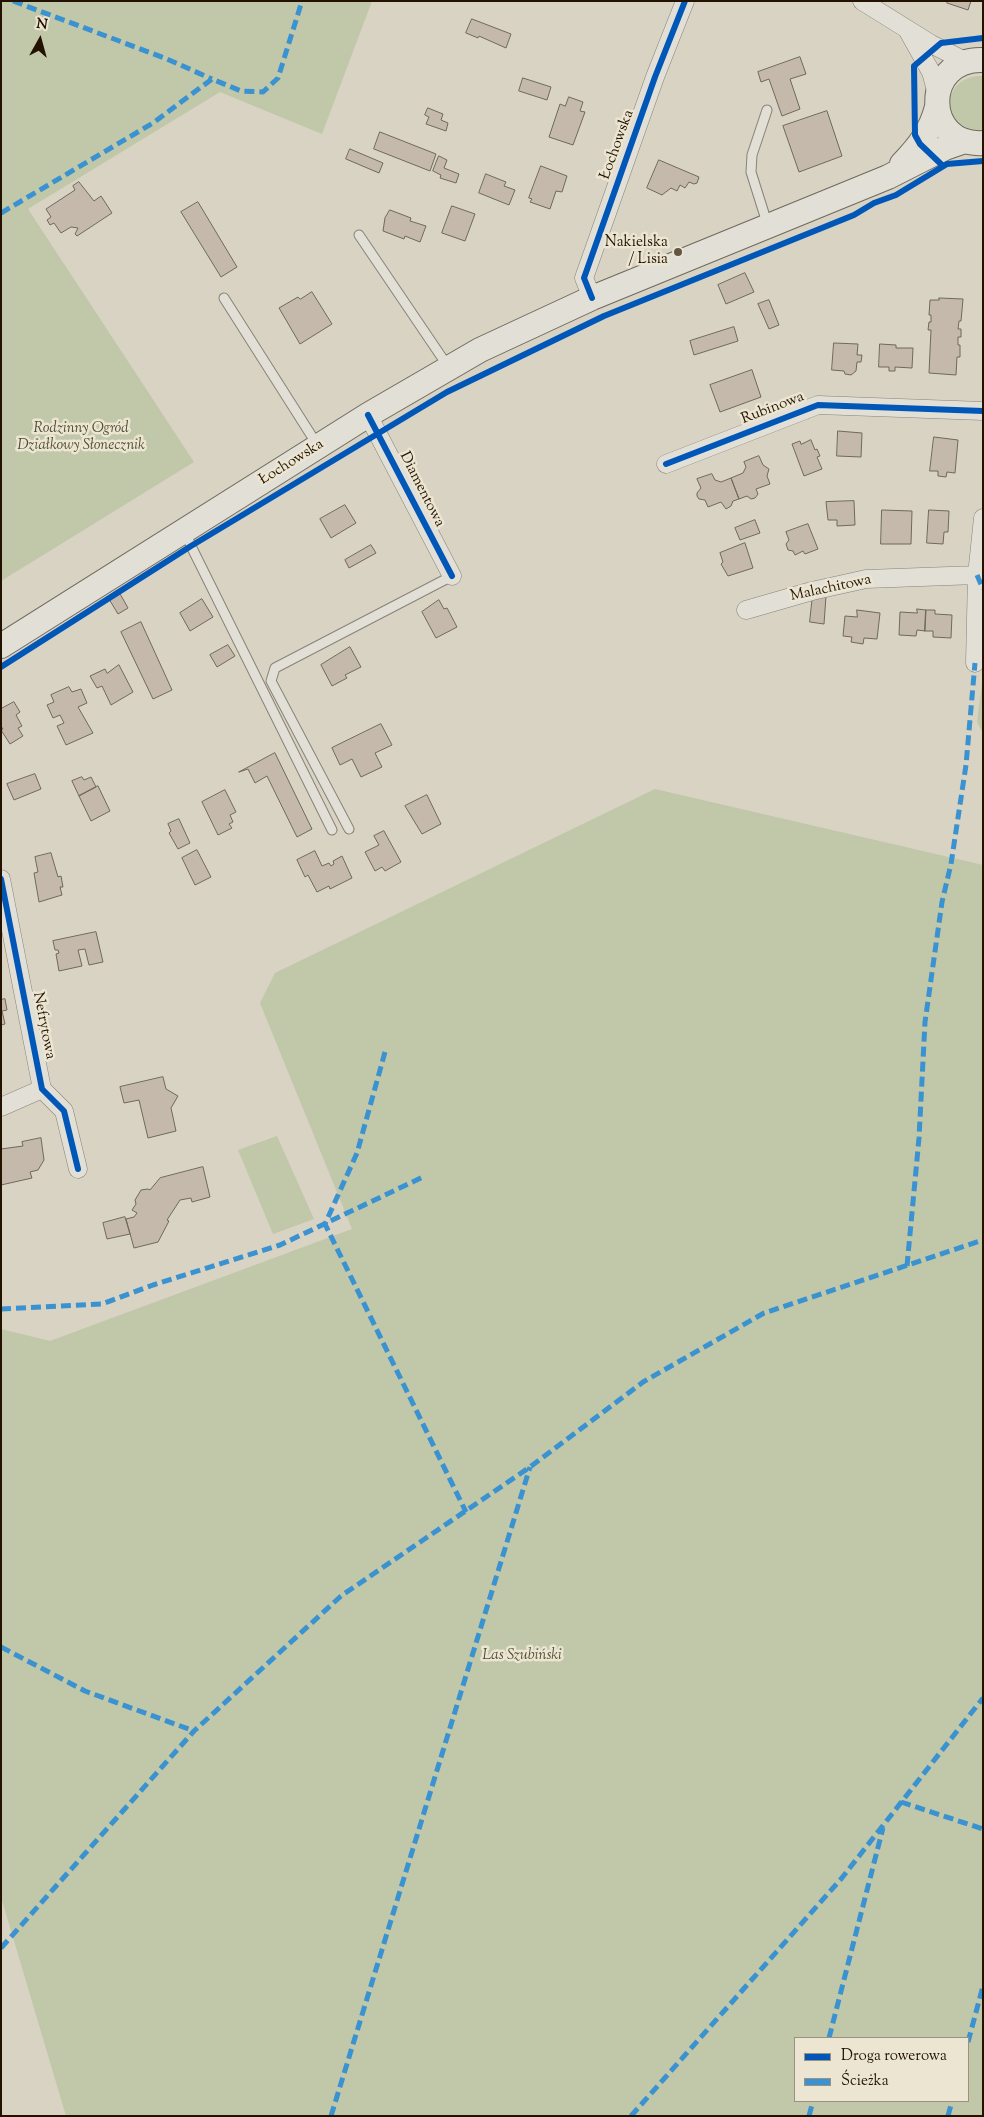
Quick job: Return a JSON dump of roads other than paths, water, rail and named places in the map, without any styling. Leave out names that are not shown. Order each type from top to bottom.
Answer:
[{"type":"main road","name":"Łochowska","points":[[888,177],[924,139],[933,120],[941,83],[947,74],[956,66],[978,59]]},
{"type":"main road","points":[[937,100],[940,118],[946,128],[954,136],[974,142]]},
{"type":"main road","name":"Łochowska","points":[[1,646],[368,415],[480,350],[592,298],[888,177],[945,148],[974,142]]},
{"type":"street","name":"Łochowska","points":[[592,298],[584,278],[655,76],[685,1]]},
{"type":"street","points":[[862,1],[908,30],[978,59]]},
{"type":"street","points":[[908,30],[931,72],[937,100]]},
{"type":"street","name":"Rubinowa","points":[[666,464],[818,405],[983,411]]},
{"type":"street","name":"Diamentowa","points":[[368,415],[452,576]]},
{"type":"street","points":[[976,664],[983,518]]},
{"type":"street","name":"Malachitowa","points":[[746,610],[812,591],[866,579],[980,575]]},
{"type":"street","name":"Nefrytowa","points":[[1,879],[42,1089]]},
{"type":"street","points":[[1,1106],[42,1089],[64,1112],[78,1169]]},
{"type":"lane","points":[[766,110],[752,155],[751,172],[768,226]]},
{"type":"lane","points":[[359,235],[449,368]]},
{"type":"lane","points":[[224,298],[319,447]]},
{"type":"lane","points":[[185,531],[190,546],[332,830]]},
{"type":"lane","points":[[349,829],[271,681],[275,668],[452,576]]},
{"type":"place","name":"Nakielska / Lisia","points":[[678,252]]},
{"type":"park label","name":"Rodzinny Ogród Działkowy Słonecznik","points":[[81,438]]},
{"type":"park label","name":"Las Szubiński","points":[[522,1656]]}]
